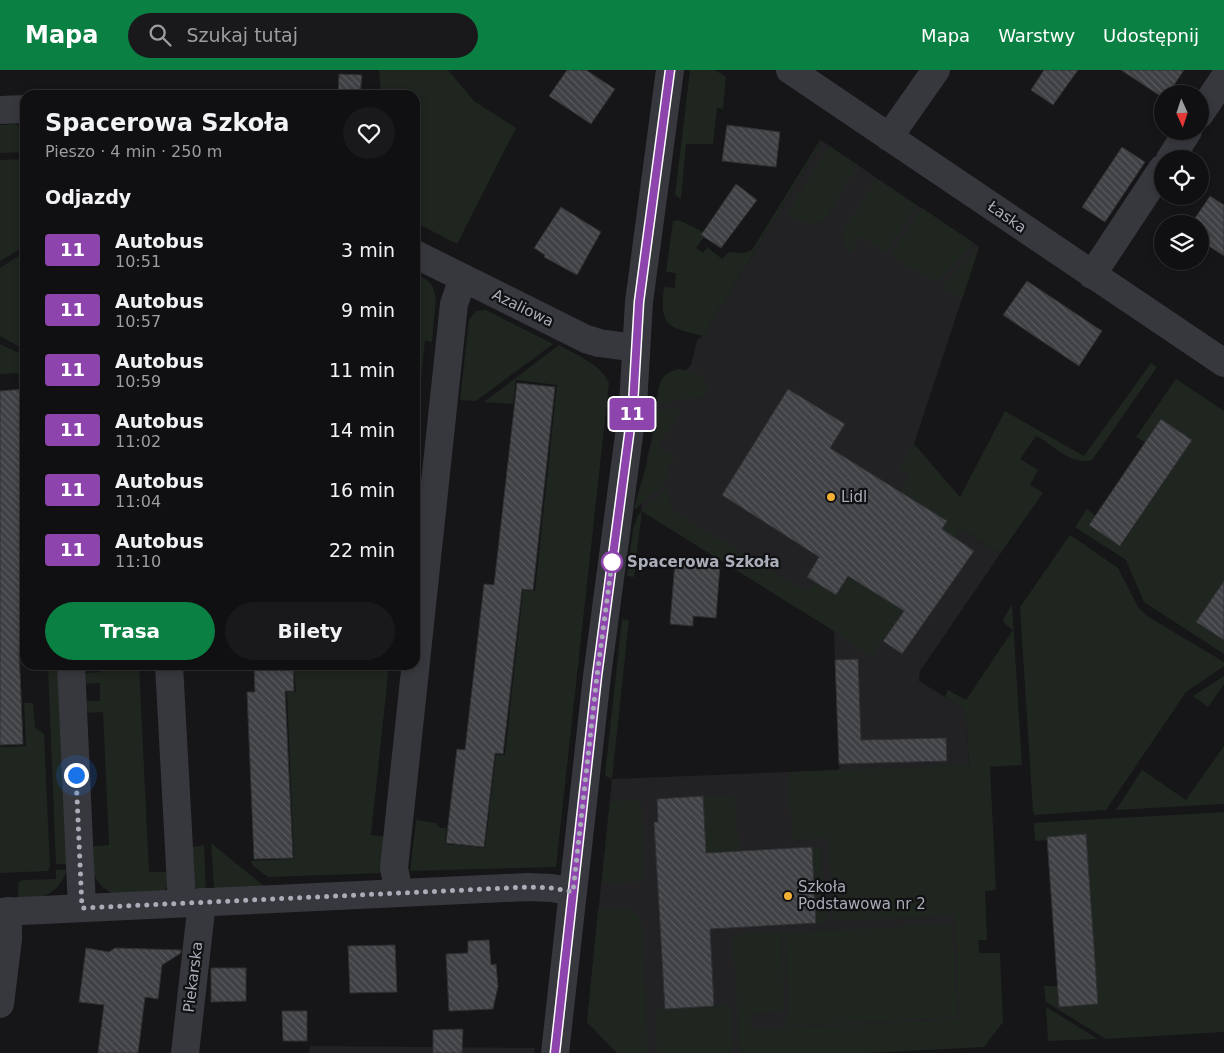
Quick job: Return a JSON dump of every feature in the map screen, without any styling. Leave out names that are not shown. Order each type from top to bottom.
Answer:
[{"type":"street","points":[[555,1053],[597,676],[633,405],[639,302],[670,70]]},
{"type":"street","name":"Łaska","points":[[790,70],[1224,363]]},
{"type":"street","points":[[890,137],[936,70]]},
{"type":"street","points":[[1209,100],[1224,78]]},
{"type":"street","points":[[0,110],[20,109]]},
{"type":"street","points":[[1092,275],[1154,182]]},
{"type":"street","name":"Azaliowa","points":[[420,256],[586,339],[599,343],[636,348]]},
{"type":"street","points":[[420,623],[454,304],[463,278]]},
{"type":"street","points":[[72,670],[82,908]]},
{"type":"street","name":"Piekarska","points":[[169,670],[192,902],[185,1053]]},
{"type":"street","points":[[399,893],[394,868],[415,670]]},
{"type":"street","points":[[0,1004],[8,939],[4,911],[528,887],[552,888],[573,892]]},
{"type":"shaded area","points":[[379,70],[448,70],[474,101],[516,128],[457,244],[420,225],[420,90],[381,90]]},
{"type":"shaded area","points":[[690,70],[715,70],[726,77],[723,109],[717,108],[713,144],[686,144],[681,199],[675,195]]},
{"type":"shaded area","points":[[16,124],[20,128],[20,152],[0,153],[0,125]]},
{"type":"shaded area","points":[[820,140],[822,141],[703,336],[681,330],[668,323],[663,310],[663,300],[664,287],[675,288],[676,273],[666,272],[673,221],[679,220],[703,232],[701,235],[704,237],[696,248],[703,253],[707,247],[722,259],[729,252],[744,253],[752,250]]},
{"type":"shaded area","points":[[822,141],[979,247],[914,444],[972,512],[961,528],[1000,554],[920,671],[919,681],[966,710],[984,1044],[813,1053],[617,1053],[587,1022],[612,779],[839,770],[834,631],[641,511],[647,459],[656,420],[655,410],[661,381],[665,375],[672,371],[678,369],[685,371],[691,365],[697,340],[703,336]]},
{"type":"shaded area","points":[[829,146],[858,165],[824,220],[807,224],[788,213]]},
{"type":"shaded area","points":[[20,159],[20,249],[0,261],[0,160]]},
{"type":"shaded area","points":[[877,179],[916,205],[886,252],[860,236],[850,253],[844,242],[844,230]]},
{"type":"shaded area","points":[[922,208],[974,243],[936,283],[891,255]]},
{"type":"shaded area","points":[[979,247],[964,294],[962,299],[942,287]]},
{"type":"shaded area","points":[[20,255],[20,347],[0,336],[0,268]]},
{"type":"shaded area","points":[[420,276],[430,283],[434,289],[436,299],[432,342],[425,341],[420,387]]},
{"type":"shaded area","points":[[486,310],[553,344],[476,401],[460,400],[469,320],[476,311]]},
{"type":"shaded area","points":[[0,344],[20,354],[20,387],[18,373],[0,374]]},
{"type":"shaded area","points":[[559,345],[594,365],[609,383],[556,867],[410,871],[416,820],[436,823],[440,828],[446,828],[445,844],[485,848],[496,755],[505,755],[523,590],[535,591],[557,385],[516,380],[513,404],[484,402]]},
{"type":"shaded area","points":[[1151,363],[1157,367],[1092,460],[1077,460],[1063,454],[1036,436],[1020,459],[1038,470],[1030,485],[1043,493],[1000,554],[961,528],[871,657],[834,631],[642,511],[666,489],[672,508],[678,515],[807,592],[815,582],[848,576],[894,605],[947,521],[899,491],[910,474],[899,467],[914,444],[960,497],[1005,411],[1084,456]]},
{"type":"shaded area","points":[[678,369],[704,378],[706,382],[705,397],[657,403],[661,382],[667,374]]},
{"type":"shaded area","points":[[1176,379],[1224,411],[1224,581],[1197,622],[1224,640],[1224,654],[1144,602],[1126,560],[1075,527],[1087,509],[1095,516],[1089,525],[1121,546],[1192,440],[1161,419],[1145,442],[1136,437]]},
{"type":"shaded area","points":[[683,407],[658,447],[675,457],[667,469],[665,483],[634,510],[654,434],[655,410]]},
{"type":"shaded area","points":[[642,511],[634,577],[627,576],[633,529],[638,515]]},
{"type":"shaded area","points":[[1070,535],[1118,568],[1138,607],[1147,616],[1224,662],[1224,666],[1186,692],[1106,810],[1035,815],[1033,812],[1020,607]]},
{"type":"shaded area","points":[[1012,604],[1022,765],[990,767],[996,890],[985,891],[987,940],[978,940],[979,953],[1000,953],[1003,1022],[984,1047],[866,1053],[740,1053],[733,935],[781,933],[785,1011],[751,1014],[752,1030],[960,1019],[955,915],[833,921],[829,838],[792,840],[789,772],[969,765],[966,710],[945,697],[948,690],[966,700],[1013,630],[1003,620]]},
{"type":"shaded area","points":[[622,619],[629,620],[612,779],[605,774]]},
{"type":"shaded area","points":[[48,670],[61,670],[68,864],[56,864]]},
{"type":"shaded area","points":[[102,670],[139,670],[149,872],[170,872],[168,886],[163,892],[158,894],[120,896],[112,893],[96,879],[91,866],[89,851],[95,846],[109,845],[103,712],[90,713],[83,705],[83,701],[100,701],[100,683],[82,684],[82,680],[86,673],[102,672]]},
{"type":"shaded area","points":[[294,670],[388,670],[371,835],[388,837],[384,873],[268,877],[253,866],[251,861],[294,859],[287,692],[296,692]]},
{"type":"shaded area","points":[[1224,676],[1224,684],[1208,707],[1193,696]]},
{"type":"shaded area","points":[[24,703],[33,703],[35,728],[44,734],[50,867],[48,871],[0,873],[0,747],[26,746]]},
{"type":"shaded area","points":[[1224,746],[1224,804],[1116,810],[1142,770],[1186,800]]},
{"type":"shaded area","points":[[703,796],[735,796],[740,875],[707,878]]},
{"type":"shaded area","points":[[641,799],[643,881],[602,882],[610,802]]},
{"type":"shaded area","points":[[1224,812],[1224,1032],[1106,1039],[1046,1002],[1044,986],[1057,986],[1059,1007],[1098,1004],[1086,835],[1048,837],[1047,840],[1035,841],[1034,823]]},
{"type":"shaded area","points":[[211,843],[264,886],[219,892],[214,887]]},
{"type":"shaded area","points":[[204,845],[206,893],[192,885],[188,848]]},
{"type":"shaded area","points":[[812,847],[821,847],[826,922],[816,923]]},
{"type":"shaded area","points":[[56,870],[67,870],[54,891],[35,898],[18,900],[19,882],[23,880],[56,879]]},
{"type":"shaded area","points":[[630,908],[641,919],[648,1053],[617,1053],[587,1022],[598,910]]},
{"type":"shaded area","points":[[952,924],[957,1017],[785,1026],[785,1017],[789,1016],[785,933]]},
{"type":"shaded area","points":[[731,1006],[733,1053],[657,1053],[655,1009]]},
{"type":"shaded area","points":[[1046,1007],[1098,1039],[1048,1041]]},
{"type":"shaded area","points":[[310,1046],[535,1048],[534,1053],[309,1053]]},
{"type":"building","points":[[567,70],[586,70],[615,89],[591,124],[549,96]]},
{"type":"building","points":[[1044,70],[1078,70],[1053,105],[1031,90]]},
{"type":"building","points":[[1121,70],[1184,70],[1174,85],[1154,85],[1154,92]]},
{"type":"building","points":[[339,74],[362,75],[360,90],[338,90]]},
{"type":"building","points":[[727,125],[780,132],[776,167],[722,161]]},
{"type":"building","points":[[1122,147],[1145,162],[1105,222],[1082,207]]},
{"type":"building","points":[[736,184],[757,200],[721,248],[701,235]]},
{"type":"building","points":[[1210,196],[1224,205],[1224,256],[1209,246],[1209,215],[1197,215],[1204,205],[1209,205]]},
{"type":"building","points":[[561,207],[601,232],[577,275],[544,257],[545,255],[534,248]]},
{"type":"building","points":[[1027,281],[1102,331],[1079,366],[1003,315]]},
{"type":"building","points":[[517,383],[555,387],[533,590],[522,589],[503,754],[495,753],[484,847],[446,843],[457,749],[465,750],[484,584],[494,585]]},
{"type":"building","points":[[20,389],[19,649],[23,744],[0,745],[0,391]]},
{"type":"building","points":[[788,389],[845,424],[830,448],[947,521],[942,529],[974,551],[902,654],[883,641],[904,611],[848,576],[836,595],[807,577],[819,557],[722,495]]},
{"type":"building","points":[[1161,419],[1192,440],[1120,546],[1089,525]]},
{"type":"building","points":[[675,562],[720,565],[716,618],[693,616],[693,626],[670,624]]},
{"type":"building","points":[[1224,581],[1224,640],[1196,622]]},
{"type":"building","points":[[858,659],[861,740],[946,738],[947,761],[839,764],[835,660]]},
{"type":"building","points":[[254,670],[293,670],[294,691],[285,691],[293,858],[254,859],[247,692],[255,692]]},
{"type":"building","points":[[703,796],[706,853],[812,847],[816,923],[710,929],[714,1006],[665,1009],[654,822],[658,822],[657,799]]},
{"type":"building","points":[[1086,834],[1098,1004],[1059,1007],[1047,837]]},
{"type":"building","points":[[489,940],[491,965],[496,964],[498,986],[493,1009],[449,1011],[446,954],[468,953],[468,941]]},
{"type":"building","points":[[395,945],[397,992],[350,993],[348,946]]},
{"type":"building","points":[[86,948],[109,952],[115,948],[181,950],[181,953],[162,965],[158,999],[145,997],[138,1053],[98,1053],[104,1005],[79,1002]]},
{"type":"building","points":[[211,968],[246,968],[246,1001],[211,1002]]},
{"type":"building","points":[[282,1011],[307,1011],[307,1041],[283,1041]]},
{"type":"building","points":[[463,1029],[462,1053],[433,1053],[433,1030]]},
{"type":"bus line","name":"11","points":[[555,1053],[597,676],[633,405],[639,302],[670,70]]},
{"type":"place","name":"Lidl","points":[[831,497]]},
{"type":"place","name":"Spacerowa Szkoła","points":[[612,562]]},
{"type":"place","name":"Szkoła Podstawowa nr 2","points":[[788,896]]},
{"type":"route","points":[[76,775],[82,908],[528,887],[552,888],[573,892],[597,676],[612,562]]}]
